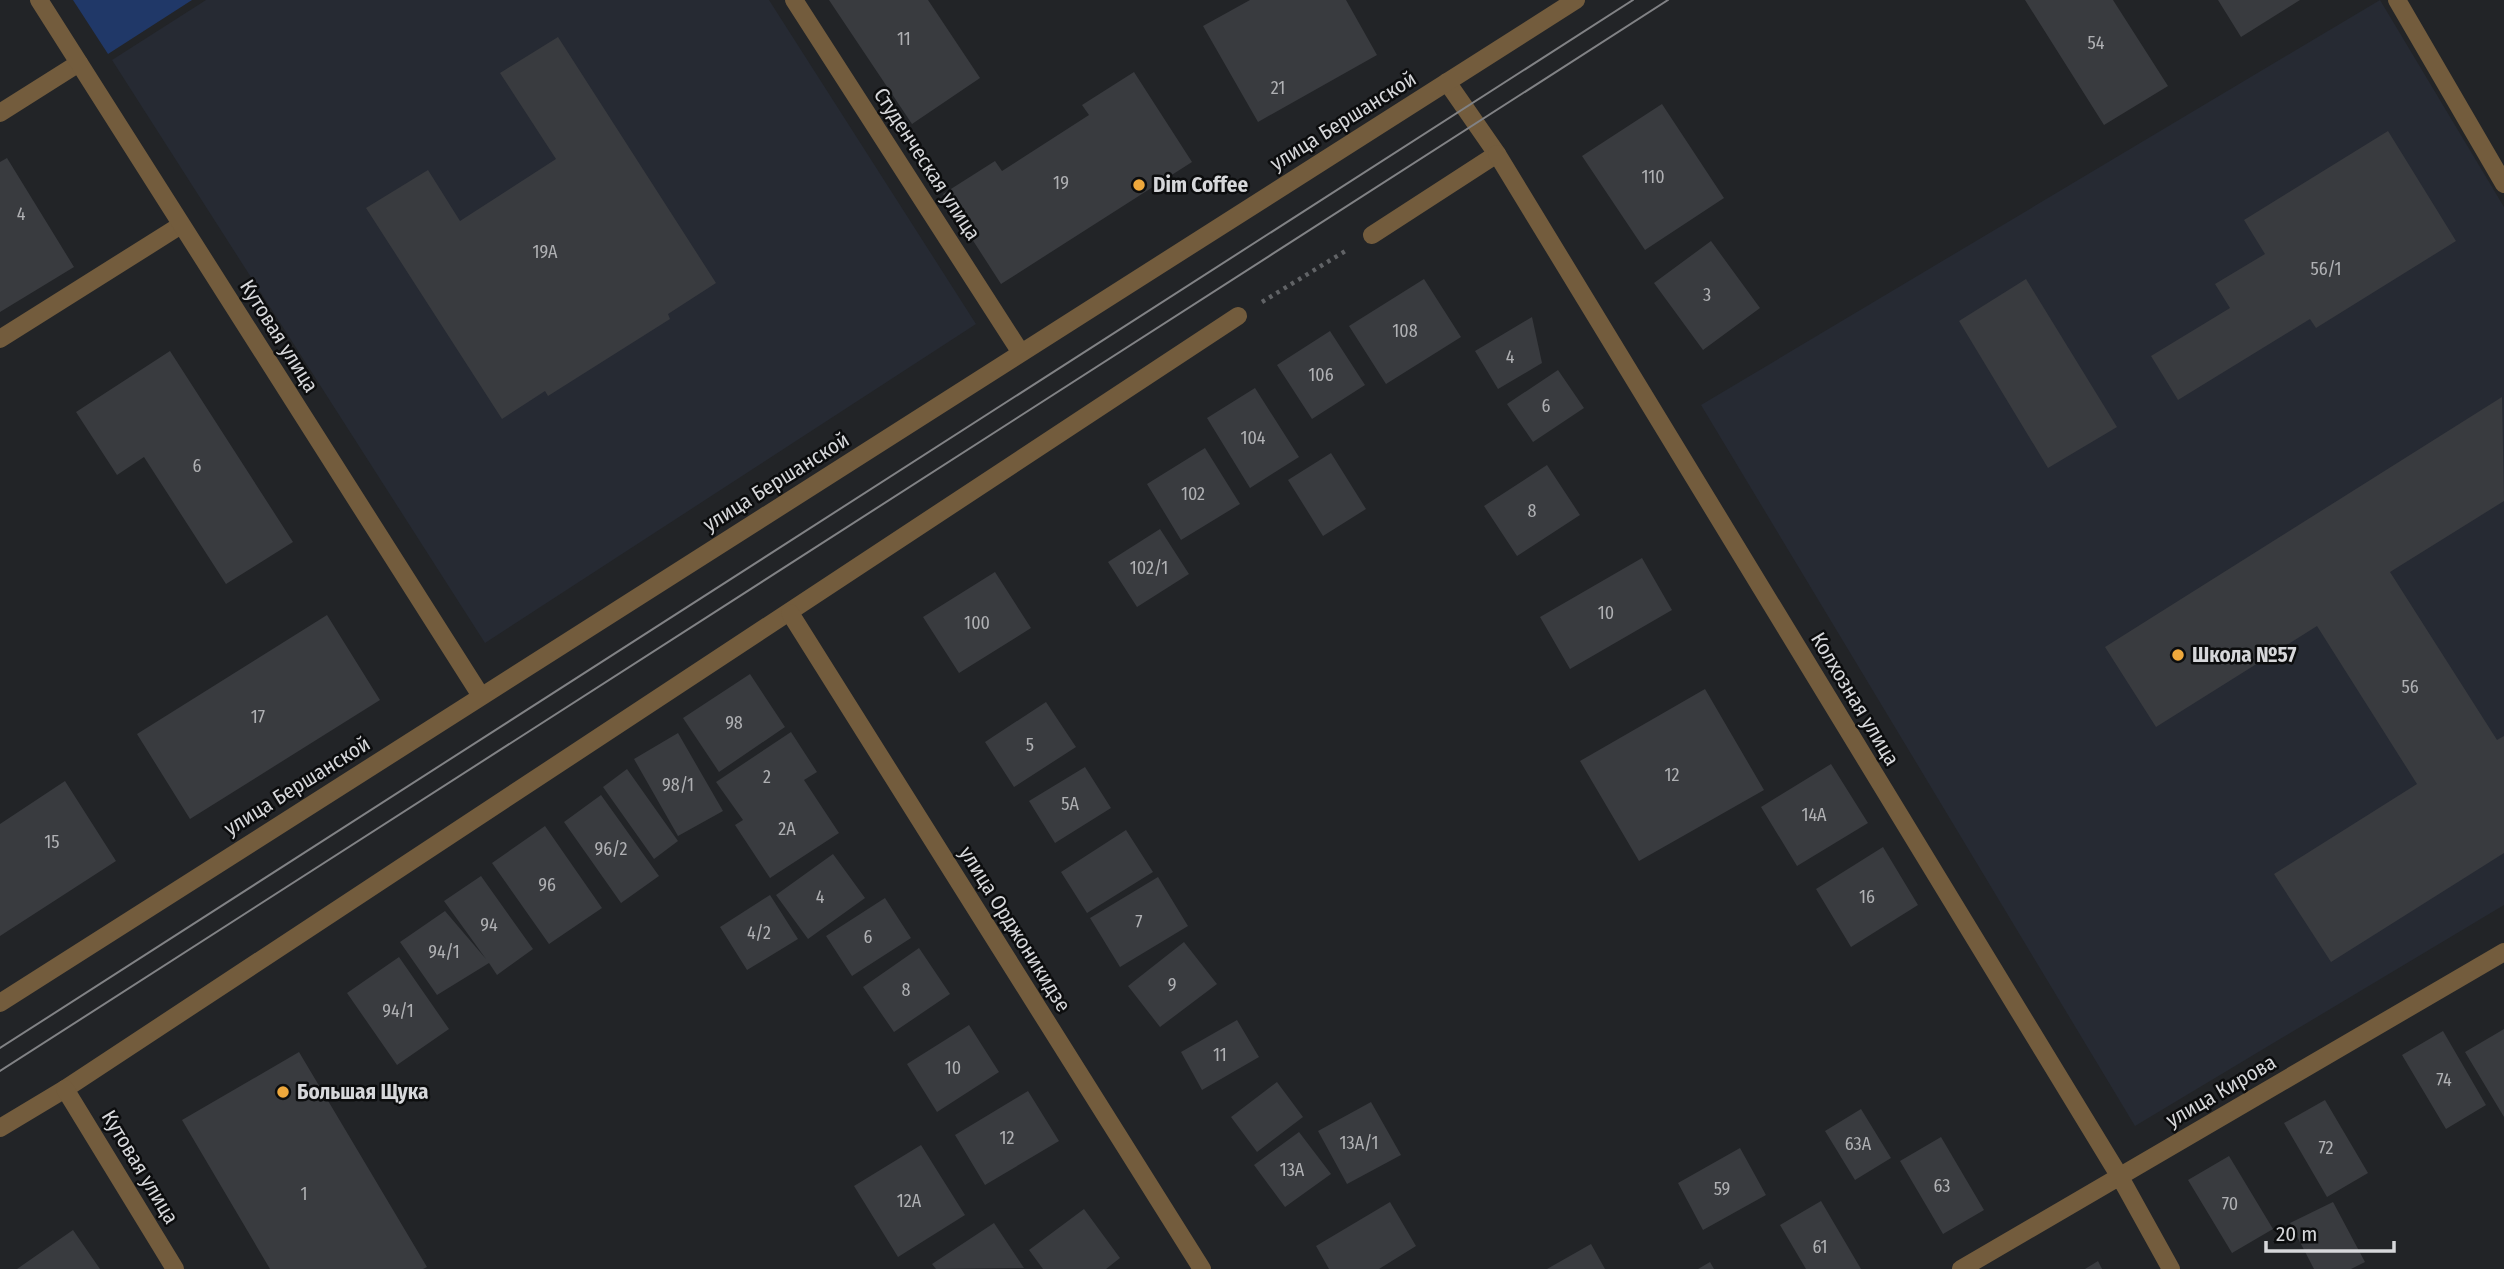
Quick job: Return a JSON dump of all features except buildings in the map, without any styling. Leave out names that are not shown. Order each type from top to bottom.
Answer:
[{"type":"street","name":"Кутовая улица","points":[[39,0],[481,696]]},
{"type":"street","name":"Студенческая улица","points":[[794,0],[1021,353]]},
{"type":"street","name":"улица Бершанской","points":[[2,997],[1576,0]]},
{"type":"street","points":[[2397,0],[2504,184]]},
{"type":"street","points":[[0,113],[79,63]]},
{"type":"street","name":"Колхозная улица","points":[[1447,82],[1497,154],[2120,1177],[2171,1269]]},
{"type":"street","points":[[1372,234],[1497,154]]},
{"type":"street","points":[[0,339],[181,225]]},
{"type":"street","points":[[0,1128],[790,613],[1238,316]]},
{"type":"street","name":"улица Орджоникидзе","points":[[790,613],[1202,1269]]},
{"type":"street","name":"улица Кирова","points":[[1961,1269],[2504,952]]},
{"type":"street","name":"Кутовая улица","points":[[65,1088],[175,1269]]},
{"type":"path","points":[[1238,316],[1372,234]]},
{"type":"shaded area","points":[[73,0],[192,0],[108,54]]},
{"type":"shaded area","points":[[206,0],[769,0],[976,324],[485,643],[112,60]]},
{"type":"shaded area","name":"Школа №57","points":[[2380,0],[2504,207],[2504,905],[2135,1126],[1701,405]]},
{"type":"tram line","points":[[0,1048],[1633,0]]},
{"type":"tram line","points":[[0,1071],[1668,0]]},
{"type":"place","name":"Dim Coffee","points":[[1139,185]]},
{"type":"place","name":"Школа №57","points":[[2178,655]]},
{"type":"place","name":"Большая Щука","points":[[283,1092]]}]
